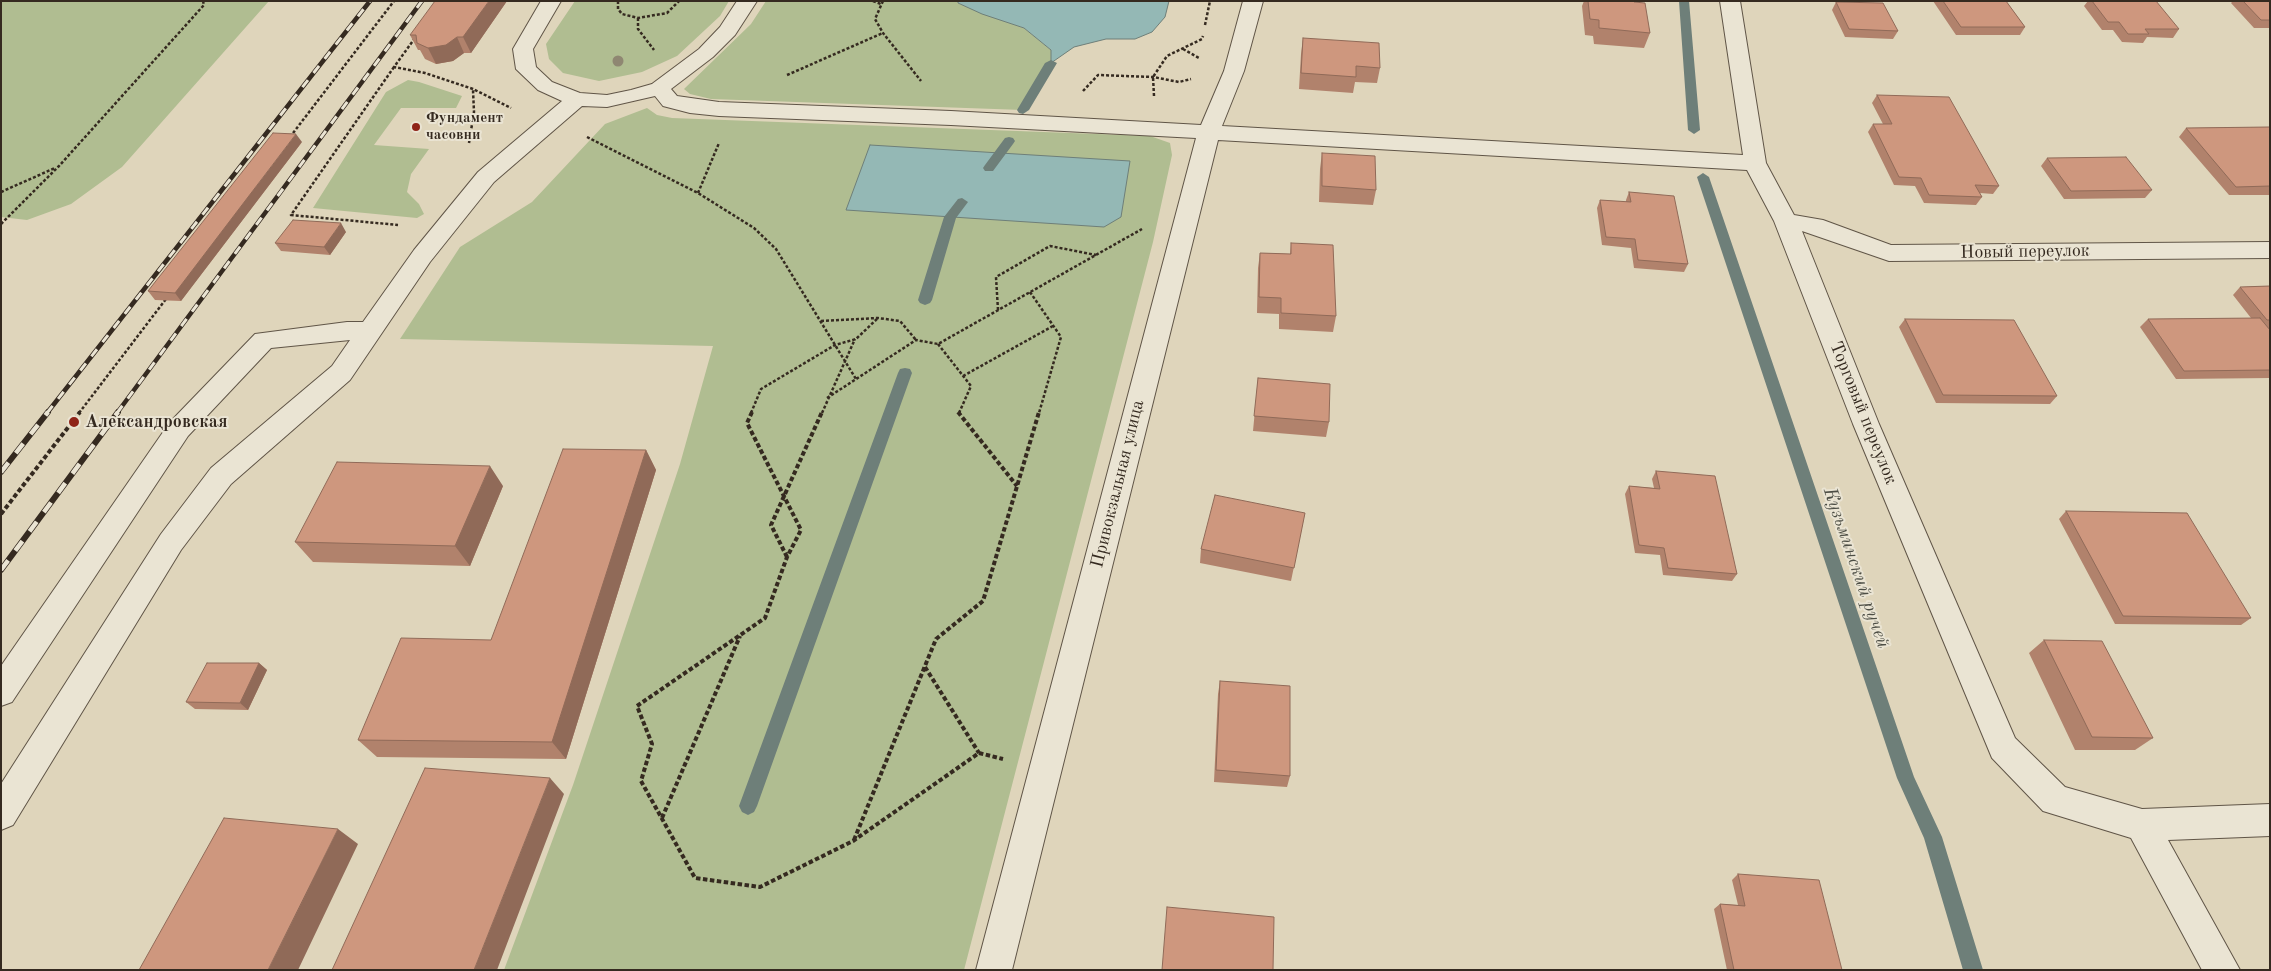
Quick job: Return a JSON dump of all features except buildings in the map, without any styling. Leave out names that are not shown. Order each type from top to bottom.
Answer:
[{"type":"street","points":[[551,1],[523,49],[526,69],[545,86],[577,98],[607,101],[635,96],[659,88],[706,53],[728,31],[747,1]]},
{"type":"street","name":"Привокзальная улица","points":[[994,970],[1209,132],[1234,71],[1253,1]]},
{"type":"street","name":"Торговый переулок","points":[[1730,1],[1755,163],[1786,221],[1866,424],[2003,748],[2055,800],[2142,825]]},
{"type":"street","points":[[659,88],[670,101],[690,106],[732,109],[859,113],[1755,163]]},
{"type":"street","points":[[1,814],[176,534],[221,476],[341,373],[422,256],[486,177],[577,98]]},
{"type":"street","name":"Новый переулок","points":[[1786,221],[1815,226],[1889,253],[2270,250]]},
{"type":"street","points":[[1,692],[179,430],[264,340],[347,331],[371,331]]},
{"type":"street","points":[[2222,970],[2142,825],[2270,820]]},
{"type":"path","points":[[1,224],[59,166],[204,5],[203,1]]},
{"type":"path","points":[[285,143],[394,1]]},
{"type":"path","points":[[618,1],[618,9],[622,14],[638,18],[658,16],[667,12],[680,1]]},
{"type":"path","points":[[873,1],[882,3],[875,20],[882,33],[923,84]]},
{"type":"path","points":[[1154,104],[1153,76],[1167,56],[1202,39],[1210,1]]},
{"type":"path","points":[[698,193],[738,98],[882,33]]},
{"type":"path","points":[[416,38],[291,215],[444,229]]},
{"type":"path","points":[[1183,48],[1204,63]]},
{"type":"path","points":[[394,67],[425,73],[473,89],[547,125],[588,137],[698,193],[754,228],[776,250],[856,379]]},
{"type":"path","points":[[1080,95],[1098,75],[1153,76],[1179,82],[1194,79]]},
{"type":"path","points":[[473,89],[474,112],[467,149],[486,177]]},
{"type":"path","points":[[1,192],[59,166]]},
{"type":"path","points":[[821,321],[878,318],[900,321],[916,340],[938,344],[1149,226]]},
{"type":"path","points":[[998,310],[996,277],[1050,246],[1097,255]]},
{"type":"path","points":[[854,841],[936,639],[983,601],[1061,337],[1030,292]]},
{"type":"path","points":[[1,514],[170,293]]},
{"type":"path","points":[[787,557],[771,524],[844,362],[856,339],[878,318]]},
{"type":"path","points":[[963,376],[1053,326]]},
{"type":"path","points":[[856,339],[836,345],[761,390],[747,424],[802,530],[787,557],[765,618],[637,706],[652,744],[642,781],[695,878],[760,887],[854,841],[979,753]]},
{"type":"path","points":[[827,398],[916,340]]},
{"type":"path","points":[[938,344],[970,386],[958,412],[1017,486]]},
{"type":"path","points":[[662,818],[740,635]]},
{"type":"path","points":[[924,667],[979,753],[1045,769]]},
{"type":"green space","points":[[1,1],[269,1],[122,167],[71,204],[27,220],[1,217]]},
{"type":"green space","points":[[575,1],[729,1],[720,16],[677,56],[642,72],[599,81],[563,73],[549,59],[546,44]]},
{"type":"green space","points":[[766,1],[958,1],[958,3],[1024,28],[1051,50],[1051,63],[1023,110],[711,99],[690,94],[684,89],[751,24]]},
{"type":"green space","points":[[408,80],[462,96],[456,108],[401,108],[374,145],[429,149],[411,174],[407,192],[419,204],[424,214],[417,218],[313,208],[386,92]]},
{"type":"green space","points":[[647,108],[657,115],[672,118],[1150,136],[1170,143],[1172,155],[1153,242],[964,970],[504,970],[573,785],[680,464],[713,346],[400,339],[460,247],[532,202],[605,124]]},
{"type":"water","points":[[958,1],[1169,1],[1165,17],[1152,32],[1135,39],[1106,39],[1074,47],[1051,63],[1051,50],[1024,28],[982,14],[958,3]]},
{"type":"water","points":[[870,145],[1130,161],[1121,217],[1104,227],[846,210]]},
{"type":"waterway","name":"Кузьминский ручей","points":[[1684,1],[1694,130]]},
{"type":"waterway","points":[[1023,110],[1051,63]]},
{"type":"waterway","points":[[989,168],[1009,141]]},
{"type":"waterway","name":"Кузьминский ручей","points":[[1703,177],[1906,778],[1933,837],[1973,970]]},
{"type":"waterway","points":[[925,300],[950,217],[962,202]]},
{"type":"waterway","points":[[748,806],[905,373]]},
{"type":"railway","points":[[47,413],[370,1]]},
{"type":"railway","points":[[117,413],[422,1]]},
{"type":"railway","points":[[1,472],[48,412]]},
{"type":"railway","points":[[1,570],[118,412]]},
{"type":"place","name":"Фундамент часовни","points":[[416,127]]},
{"type":"place","name":"Александровская","points":[[74,422]]}]
